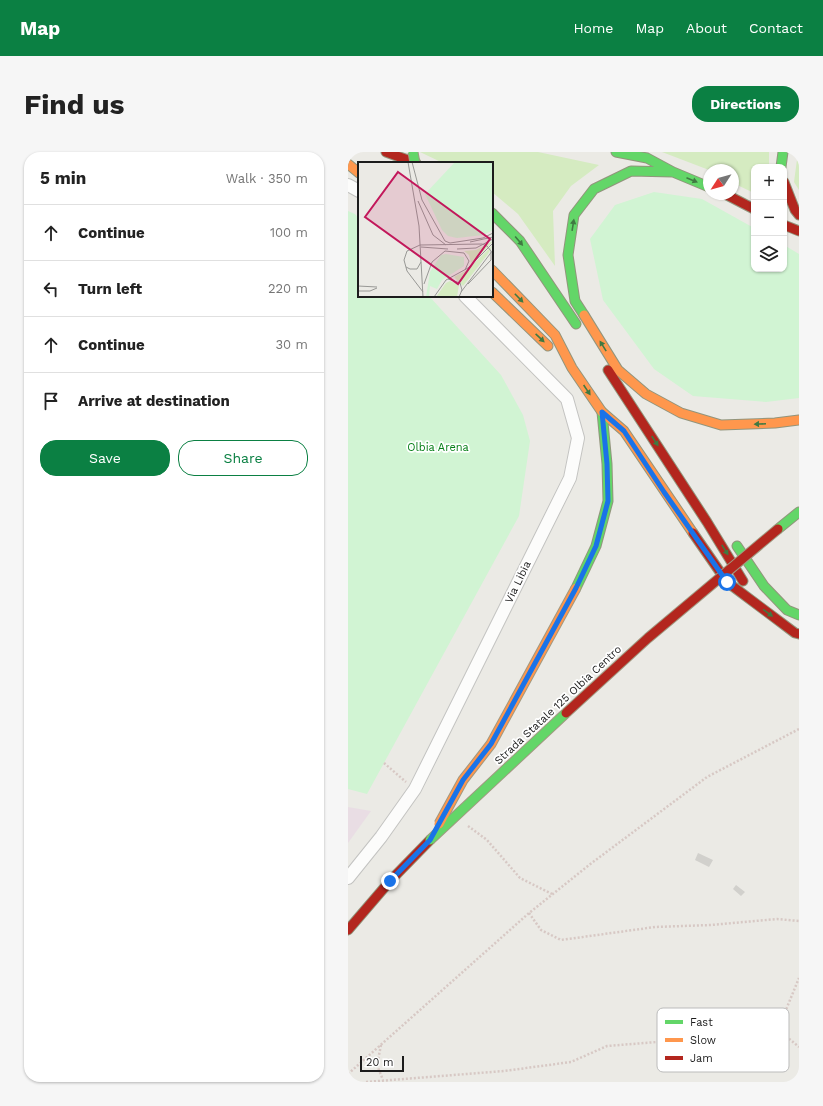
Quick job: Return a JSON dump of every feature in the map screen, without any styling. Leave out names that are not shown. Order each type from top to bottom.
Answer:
[{"type":"main road","points":[[386,152],[413,162]]},
{"type":"main road","points":[[413,152],[416,162]]},
{"type":"main road","points":[[616,152],[647,158],[673,172],[703,184]]},
{"type":"main road","points":[[781,164],[783,152]]},
{"type":"main road","points":[[348,164],[358,172]]},
{"type":"main road","points":[[672,451],[642,408],[576,301],[568,255],[574,215],[594,189],[631,170],[673,172]]},
{"type":"main road","points":[[787,189],[799,215]]},
{"type":"main road","points":[[737,200],[751,207]]},
{"type":"main road","points":[[493,214],[520,241],[582,333]]},
{"type":"main road","points":[[787,226],[799,232]]},
{"type":"main road","points":[[493,271],[555,335],[572,368],[602,412],[624,431],[664,492],[727,582],[795,633],[799,634]]},
{"type":"main road","points":[[493,293],[572,368]]},
{"type":"main road","points":[[600,359],[707,522],[738,572],[754,603]]},
{"type":"main road","points":[[618,370],[646,394],[681,413],[721,425],[775,423],[799,420]]},
{"type":"main road","points":[[430,840],[463,780],[491,744],[576,588],[596,546],[608,501],[607,464],[602,412]]},
{"type":"main road","name":"Strada Statale 125 Olbia Centro","points":[[348,930],[390,881],[430,840],[602,679],[648,638],[799,512]]},
{"type":"main road","points":[[734,541],[764,586],[787,610],[799,615]]},
{"type":"street","points":[[348,185],[358,190]]},
{"type":"street","name":"Via Libia","points":[[348,878],[381,837],[415,789],[570,478],[578,438],[567,399],[466,297]]},
{"type":"path","points":[[348,1074],[529,913],[588,865],[707,777],[799,728]]},
{"type":"path","points":[[487,840],[520,878],[552,894]]},
{"type":"path","points":[[529,913],[541,930],[561,940],[655,928],[777,920],[799,921]]},
{"type":"path","points":[[787,1008],[799,978]]},
{"type":"path","points":[[789,1039],[799,1047]]},
{"type":"path","points":[[366,1082],[504,1071],[570,1062],[607,1046],[657,1042]]},
{"type":"path","points":[[381,1045],[377,1065],[383,1080]]},
{"type":"shaded area","points":[[348,807],[371,811],[348,843]]},
{"type":"green space","points":[[420,152],[538,152],[599,165],[571,186],[553,211],[555,266],[518,214],[493,193],[493,162],[441,162]]},
{"type":"green space","points":[[662,152],[769,152],[769,164],[751,164],[751,192],[739,186],[739,164],[703,164],[703,168]]},
{"type":"green space","points":[[799,152],[799,190],[794,182]]},
{"type":"green space","points":[[654,192],[702,199],[751,226],[751,272],[787,272],[787,247],[799,254],[799,398],[766,402],[693,396],[654,369],[603,300],[590,239],[615,205]]},
{"type":"green space","name":"Olbia Arena","points":[[348,211],[355,214],[358,218],[358,297],[430,297],[501,375],[523,415],[530,441],[519,516],[367,794],[348,789]]},
{"type":"building","points":[[698,853],[713,860],[709,867],[695,860]]},
{"type":"building","points":[[736,885],[745,892],[741,896],[733,889]]},
{"type":"traffic: fast","points":[[413,152],[415,162]]},
{"type":"traffic: fast","points":[[616,152],[647,158],[673,172],[703,184]]},
{"type":"traffic: fast","points":[[781,164],[783,152]]},
{"type":"traffic: fast","points":[[584,315],[575,301],[568,255],[574,215],[594,189],[631,171],[673,172]]},
{"type":"traffic: fast","points":[[493,214],[520,241],[576,324]]},
{"type":"traffic: fast","points":[[576,588],[596,546],[608,501],[607,464],[602,412]]},
{"type":"traffic: fast","points":[[778,529],[799,512]]},
{"type":"traffic: fast","points":[[737,546],[764,586],[787,610],[799,615]]},
{"type":"traffic: fast","points":[[430,840],[566,713]]},
{"type":"traffic: slow","points":[[348,164],[358,172]]},
{"type":"traffic: slow","points":[[493,271],[555,335],[572,368],[602,412],[624,431],[693,533]]},
{"type":"traffic: slow","points":[[493,293],[548,346]]},
{"type":"traffic: slow","points":[[584,315],[618,370],[646,394],[681,413],[721,425],[775,423],[799,420]]},
{"type":"traffic: slow","points":[[439,824],[463,780],[491,744],[576,588]]},
{"type":"traffic: jam","points":[[386,152],[413,162]]},
{"type":"traffic: jam","points":[[787,190],[795,210],[799,215]]},
{"type":"traffic: jam","points":[[737,200],[751,207]]},
{"type":"traffic: jam","points":[[787,226],[799,231]]},
{"type":"traffic: jam","points":[[608,370],[707,522],[743,581]]},
{"type":"traffic: jam","points":[[566,713],[648,638],[778,529]]},
{"type":"traffic: jam","points":[[693,533],[727,582],[795,633],[799,634]]},
{"type":"traffic: jam","points":[[348,930],[390,881],[430,840]]},
{"type":"route","points":[[390,881],[430,840],[463,780],[491,744],[576,588],[596,546],[608,501],[607,464],[602,412],[624,431],[664,492],[727,582]]}]
